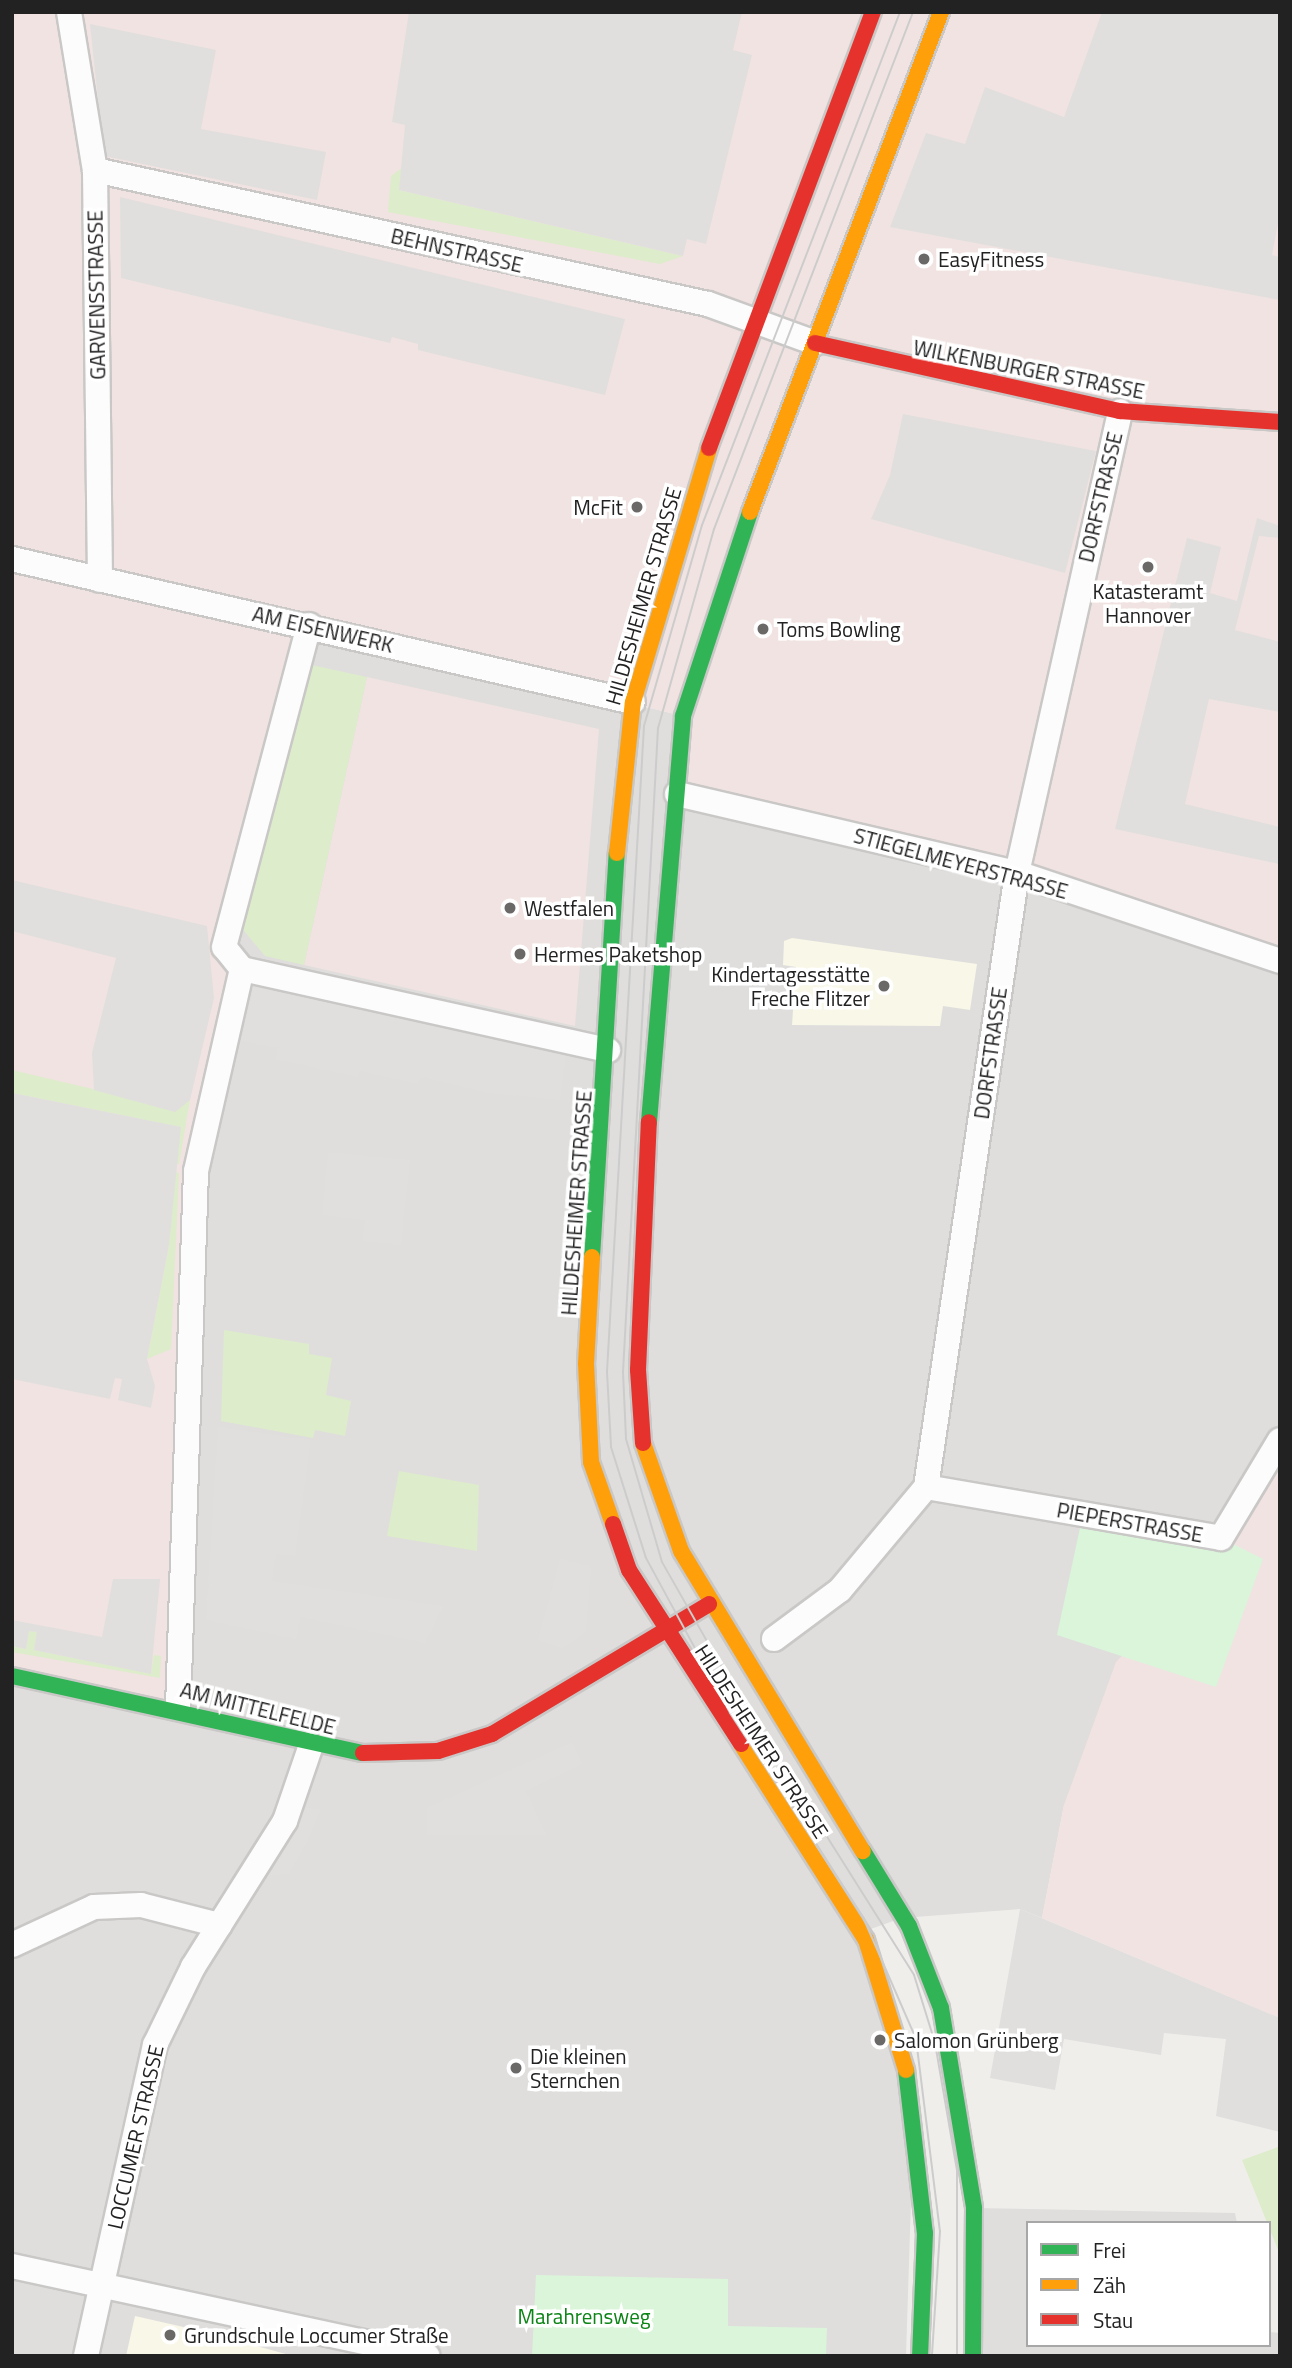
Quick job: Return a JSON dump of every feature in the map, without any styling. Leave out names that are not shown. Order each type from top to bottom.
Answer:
[{"type":"main road","name":"HILDESHEIMER STRASSE","points":[[873,12],[754,320],[685,516],[633,702],[621,786],[608,1050],[586,1363],[591,1462],[629,1570],[866,1940],[897,2020],[914,2106],[925,2233],[920,2356]]},
{"type":"main road","name":"HILDESHEIMER STRASSE","points":[[941,12],[740,537],[683,716],[648,1135],[638,1370],[642,1439],[655,1492],[709,1604],[909,1926],[942,2008],[974,2208],[973,2356]]},
{"type":"main road","name":"WILKENBURGER STRASSE","points":[[815,342],[1120,411],[1280,422]]},
{"type":"main road","name":"AM MITTELFELDE","points":[[12,1676],[178,1708],[311,1745],[386,1756],[438,1751],[492,1734],[709,1604]]},
{"type":"street","name":"GARVENSSTRASSE","points":[[69,12],[95,170],[100,580]]},
{"type":"street","name":"BEHNSTRASSE","points":[[95,170],[754,320],[815,342]]},
{"type":"street","name":"DORFSTRASSE","points":[[926,1487],[1017,873],[1120,411]]},
{"type":"street","name":"AM EISENWERK","points":[[12,559],[309,625],[633,702]]},
{"type":"street","points":[[309,625],[224,947],[242,969],[608,1050]]},
{"type":"street","name":"STIEGELMEYERSTRASSE","points":[[677,794],[1017,873],[1280,961]]},
{"type":"street","points":[[178,1708],[196,1171],[242,969]]},
{"type":"street","name":"PIEPERSTRASSE","points":[[926,1487],[1221,1538],[1280,1440]]},
{"type":"street","points":[[774,1639],[840,1590],[926,1487]]},
{"type":"street","name":"LOCCUMER STRASSE","points":[[86,2356],[155,2045],[219,1925],[285,1821],[311,1745]]},
{"type":"street","points":[[12,1945],[94,1907],[141,1905],[219,1925]]},
{"type":"street","points":[[12,2266],[101,2283],[427,2356]]},
{"type":"shaded area","points":[[12,12],[1280,12],[1280,967],[1011,878],[677,799],[683,716],[309,625],[224,946],[242,969],[211,1090],[178,1708],[12,1676]]},
{"type":"shaded area","points":[[409,12],[742,12],[733,50],[752,55],[706,244],[687,239],[683,256],[399,190],[405,125],[392,122]]},
{"type":"shaded area","points":[[1102,12],[1280,12],[1280,213],[1272,255],[1280,257],[1280,300],[890,227],[926,133],[965,144],[985,87],[1064,117]]},
{"type":"shaded area","points":[[90,24],[216,50],[201,129],[326,152],[317,200],[104,156]]},
{"type":"shaded area","points":[[120,197],[625,319],[605,395],[418,350],[418,344],[392,337],[390,343],[121,278]]},
{"type":"shaded area","points":[[903,414],[1096,451],[1065,573],[871,519],[890,475]]},
{"type":"shaded area","points":[[1257,518],[1280,526],[1280,538],[1259,536],[1235,630],[1280,642],[1280,712],[1209,699],[1185,804],[1280,827],[1279,864],[1115,829],[1187,538],[1221,547],[1210,593],[1237,601]]},
{"type":"shaded area","points":[[309,625],[683,716],[1011,878],[1280,967],[1280,1455],[1064,1805],[1042,1918],[1020,1909],[902,1918],[862,1932],[914,2106],[906,2356],[12,2356],[12,1676],[189,1373],[224,947]]},
{"type":"shaded area","points":[[367,677],[599,729],[575,1026],[304,965]]},
{"type":"shaded area","points":[[12,880],[207,926],[214,998],[190,1100],[175,1112],[94,1090],[92,1053],[116,958],[12,931]]},
{"type":"shaded area","name":"Kindertagesstätte Freche Flitzer","points":[[792,938],[977,964],[970,1010],[943,1006],[940,1026],[792,1025],[796,967],[783,965],[784,941]]},
{"type":"shaded area","points":[[255,981],[566,1056],[560,1100],[487,1093],[421,1077],[418,1084],[360,1071],[358,1077],[276,1059],[278,1048],[241,1041]]},
{"type":"shaded area","points":[[12,1093],[181,1127],[169,1245],[147,1359],[155,1386],[151,1408],[118,1400],[122,1379],[115,1378],[110,1399],[12,1379]]},
{"type":"shaded area","points":[[328,1152],[410,1160],[401,1245],[362,1241],[365,1220],[322,1215]]},
{"type":"shaded area","points":[[218,1427],[311,1440],[295,1556],[276,1554],[272,1581],[443,1606],[425,1643],[301,1617],[296,1639],[206,1620]]},
{"type":"shaded area","points":[[1280,1455],[1280,2018],[1042,1918],[1064,1805],[1116,1662],[1229,1541]]},
{"type":"shaded area","points":[[560,1559],[591,1566],[586,1632],[562,1648],[538,1640]]},
{"type":"shaded area","points":[[113,1579],[160,1579],[151,1674],[34,1650],[37,1632],[29,1631],[26,1649],[12,1646],[12,1620],[102,1637]]},
{"type":"shaded area","points":[[572,1742],[582,1764],[526,1791],[546,1835],[427,1835],[427,1808]]},
{"type":"shaded area","points":[[305,1808],[321,1809],[307,1842],[289,1874],[269,1876]]},
{"type":"shaded area","points":[[1020,1909],[1280,2018],[1280,2132],[1216,2116],[1226,2039],[1164,2033],[1161,2055],[1064,2039],[1055,2090],[990,2078]]},
{"type":"shaded area","points":[[974,2208],[1235,2213],[1237,2221],[1026,2221],[1026,2347],[1271,2347],[1271,2332],[1280,2333],[1280,2356],[973,2356]]},
{"type":"shaded area","name":"Grundschule Loccumer Straße","points":[[135,2316],[210,2333],[293,2356],[126,2356]]},
{"type":"green space","points":[[403,167],[399,190],[683,256],[660,264],[388,212],[391,176]]},
{"type":"green space","points":[[307,664],[367,677],[304,965],[265,956],[240,926]]},
{"type":"green space","points":[[12,1070],[114,1094],[190,1100],[179,1164],[173,1164],[180,1127],[12,1093]]},
{"type":"green space","points":[[172,1171],[179,1173],[171,1349],[147,1359],[169,1245]]},
{"type":"green space","points":[[224,1330],[309,1344],[309,1354],[332,1358],[326,1395],[351,1401],[345,1436],[315,1430],[313,1438],[221,1421]]},
{"type":"green space","points":[[399,1471],[479,1485],[477,1551],[387,1536]]},
{"type":"green space","points":[[1083,1514],[1221,1538],[1263,1559],[1216,1687],[1057,1635]]},
{"type":"green space","points":[[29,1631],[38,1632],[34,1650],[151,1673],[154,1655],[161,1656],[160,1678],[12,1652],[12,1646],[26,1649]]},
{"type":"green space","points":[[1278,2147],[1280,2150],[1280,2255],[1271,2232],[1271,2221],[1266,2221],[1242,2160]]},
{"type":"green space","name":"Marahrensweg","points":[[536,2275],[728,2279],[728,2326],[827,2328],[826,2356],[532,2356]]},
{"type":"tram line","points":[[900,12],[702,525],[644,726],[607,1372],[611,1447],[646,1558],[730,1713],[863,1917],[916,2039],[940,2231],[932,2356]]},
{"type":"tram line","points":[[913,12],[714,529],[658,728],[623,1372],[626,1439],[662,1562],[734,1689],[914,1975],[935,2043],[957,2171],[957,2356]]},
{"type":"traffic: fast","points":[[649,1122],[683,716],[750,512]]},
{"type":"traffic: fast","points":[[592,1257],[617,853]]},
{"type":"traffic: fast","points":[[12,1676],[363,1753]]},
{"type":"traffic: fast","points":[[863,1851],[909,1926],[941,2008],[974,2208],[973,2356]]},
{"type":"traffic: fast","points":[[906,2070],[925,2233],[920,2356]]},
{"type":"traffic: slow","points":[[750,512],[941,12]]},
{"type":"traffic: slow","points":[[617,853],[633,702],[709,448]]},
{"type":"traffic: slow","points":[[592,1257],[586,1363],[591,1462],[613,1524]]},
{"type":"traffic: slow","points":[[643,1443],[681,1551],[863,1851]]},
{"type":"traffic: slow","points":[[741,1744],[866,1940],[906,2070]]},
{"type":"traffic: jam","points":[[709,448],[873,12]]},
{"type":"traffic: jam","points":[[815,343],[1120,411],[1280,422]]},
{"type":"traffic: jam","points":[[643,1443],[638,1370],[649,1122]]},
{"type":"traffic: jam","points":[[613,1524],[629,1570],[741,1744]]},
{"type":"traffic: jam","points":[[363,1753],[438,1751],[492,1734],[709,1604]]},
{"type":"place","name":"EasyFitness","points":[[924,259]]},
{"type":"place","name":"McFit","points":[[637,507]]},
{"type":"place","name":"Katasteramt Hannover","points":[[1148,567]]},
{"type":"place","name":"Toms Bowling","points":[[763,629]]},
{"type":"place","name":"Westfalen","points":[[510,908]]},
{"type":"place","name":"Hermes Paketshop","points":[[520,954]]},
{"type":"place","name":"Kindertagesstätte Freche Flitzer","points":[[884,986]]},
{"type":"place","name":"Salomon Grünberg","points":[[880,2040]]},
{"type":"place","name":"Die kleinen Sternchen","points":[[516,2068]]},
{"type":"place","name":"Grundschule Loccumer Straße","points":[[170,2335]]}]
